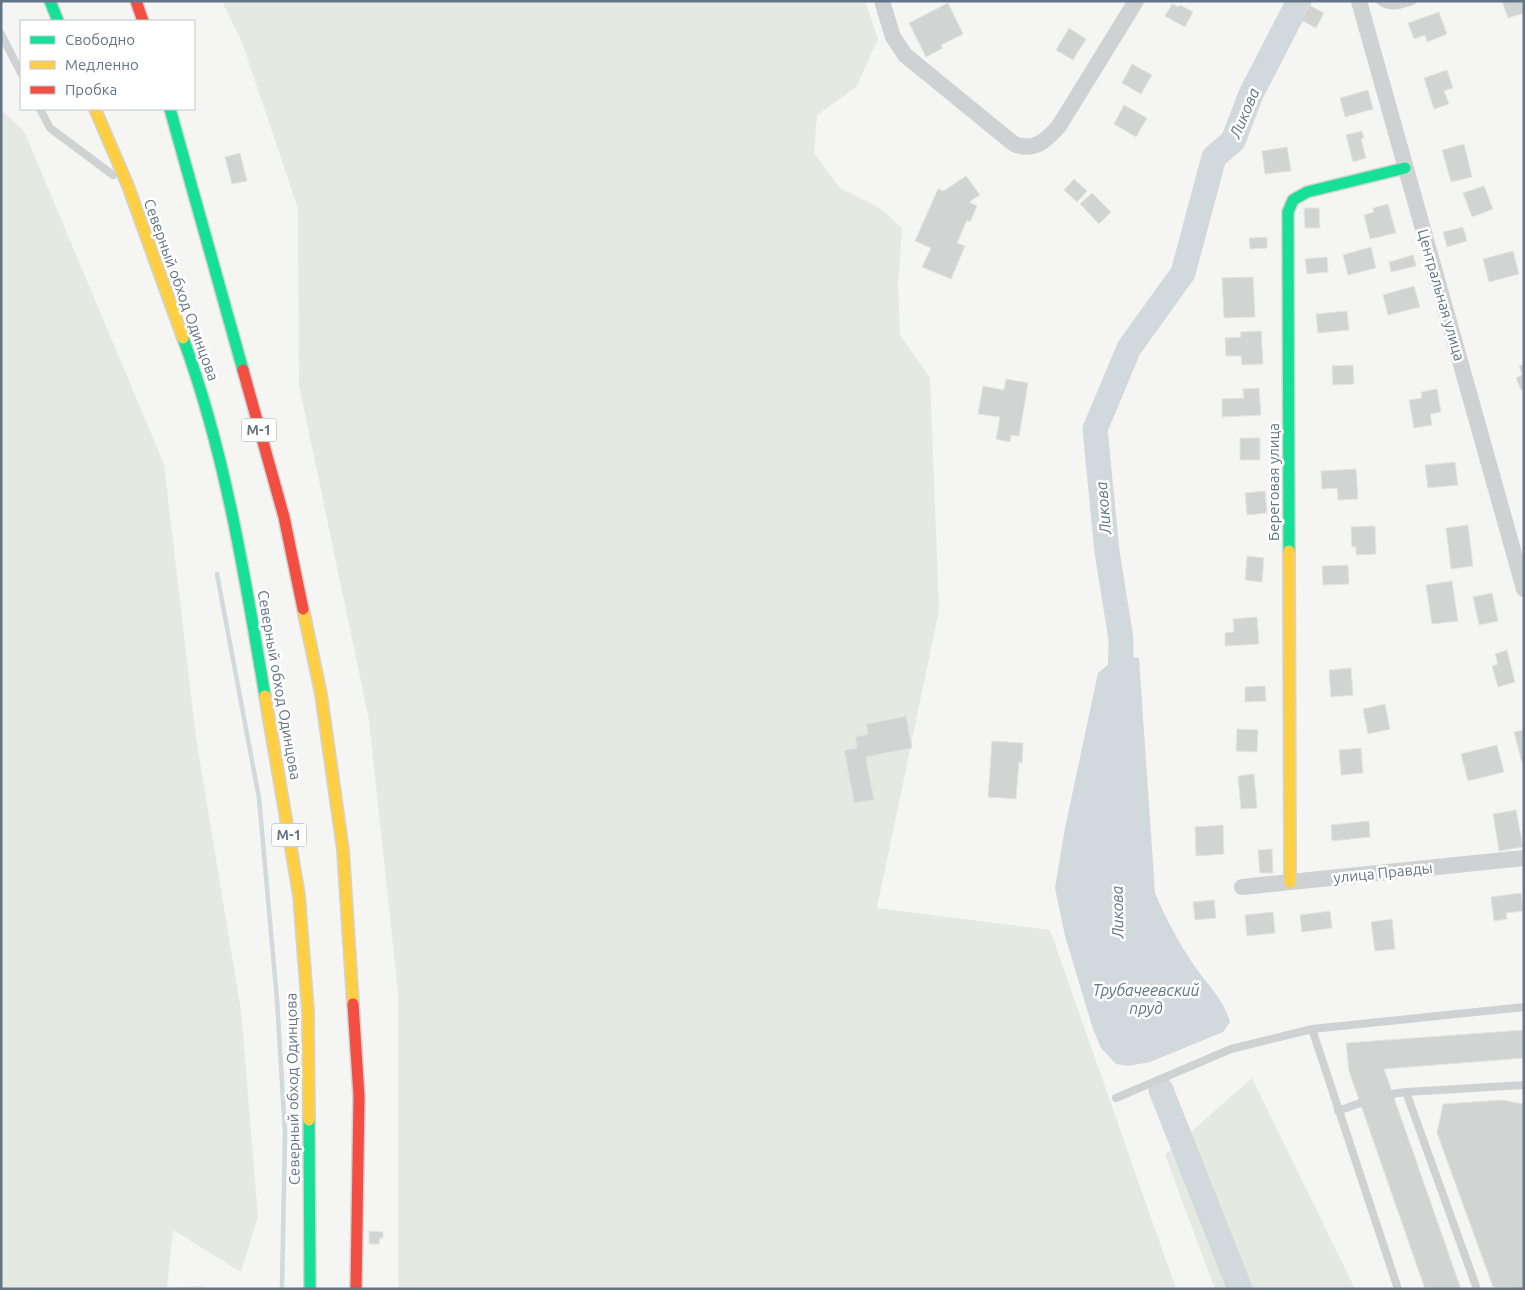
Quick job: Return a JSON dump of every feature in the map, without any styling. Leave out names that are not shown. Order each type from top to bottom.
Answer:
[{"type":"main road","points":[[50,1],[58,20]]},
{"type":"main road","points":[[136,1],[143,20]]},
{"type":"main road","name":"Северный обход Одинцова","points":[[95,110],[128,186],[202,389],[235,530],[278,764],[299,895],[308,1010],[310,1289]]},
{"type":"main road","name":"Северный обход Одинцова","points":[[170,110],[284,517],[321,694],[343,850],[359,1096],[356,1289]]},
{"type":"main road","name":"Береговая улица","points":[[1290,882],[1288,212],[1293,200],[1307,192],[1405,168]]},
{"type":"street","points":[[882,1],[893,37],[905,55],[1014,144],[1023,148],[1035,147],[1047,140],[1059,126],[1136,1]]},
{"type":"street","name":"Центральная улица","points":[[1359,1],[1524,589]]},
{"type":"street","name":"улица Правды","points":[[1242,888],[1524,858]]},
{"type":"lane","points":[[1380,1],[1389,6],[1397,6],[1412,1]]},
{"type":"lane","points":[[1,34],[20,71]]},
{"type":"lane","points":[[41,110],[50,128],[128,186]]},
{"type":"lane","points":[[1116,1098],[1230,1049],[1312,1029],[1524,1007]]},
{"type":"lane","points":[[1312,1029],[1398,1289]]},
{"type":"lane","points":[[1392,1094],[1524,1085]]},
{"type":"lane","points":[[1406,1092],[1477,1289]]},
{"type":"lane","points":[[1338,1111],[1360,1103]]},
{"type":"shaded area","points":[[222,1],[865,1],[878,39],[856,87],[817,115],[814,153],[840,188],[880,208],[902,228],[898,286],[900,335],[930,378],[939,610],[877,908],[1050,930],[1176,1289],[398,1289],[398,992],[369,720],[299,385],[298,209],[242,42]]},
{"type":"shaded area","points":[[1,110],[24,131],[164,464],[196,738],[241,1010],[258,1217],[241,1272],[173,1230],[167,1288],[201,1286],[204,1289],[1,1289]]},
{"type":"shaded area","points":[[1252,1078],[1355,1289],[1215,1289],[1165,1155]]},
{"type":"water","name":"Трубачеевский пруд","points":[[1126,656],[1139,658],[1155,893],[1178,940],[1195,967],[1220,1000],[1230,1022],[1223,1032],[1150,1062],[1128,1066],[1116,1064],[1101,1048],[1093,1029],[1065,936],[1055,888],[1065,828],[1098,673],[1115,659]]},
{"type":"building","points":[[1502,1],[1524,1],[1524,13],[1508,18]]},
{"type":"building","points":[[948,3],[963,34],[941,45],[943,48],[926,57],[909,23]]},
{"type":"building","points":[[1172,4],[1178,7],[1180,5],[1193,12],[1185,27],[1165,16]]},
{"type":"building","points":[[1309,5],[1324,13],[1316,28],[1301,20]]},
{"type":"building","points":[[1439,12],[1447,34],[1427,42],[1425,35],[1414,39],[1408,23]]},
{"type":"building","points":[[1069,28],[1086,39],[1073,60],[1056,50]]},
{"type":"building","points":[[1132,64],[1152,75],[1141,94],[1122,83]]},
{"type":"building","points":[[1447,70],[1453,88],[1444,91],[1449,104],[1434,109],[1424,78]]},
{"type":"building","points":[[1368,90],[1373,109],[1345,117],[1340,98]]},
{"type":"building","points":[[1124,105],[1147,118],[1136,137],[1114,124]]},
{"type":"building","points":[[1362,131],[1364,138],[1361,139],[1366,158],[1353,162],[1346,135]]},
{"type":"building","points":[[1464,144],[1472,177],[1451,182],[1442,150]]},
{"type":"building","points":[[1287,147],[1291,171],[1265,174],[1262,151]]},
{"type":"building","points":[[240,153],[247,181],[232,184],[225,157]]},
{"type":"building","points":[[966,176],[980,195],[969,202],[977,206],[970,222],[967,220],[957,243],[965,246],[951,279],[922,267],[931,248],[915,241],[938,189],[944,191]]},
{"type":"building","points":[[1074,179],[1087,191],[1077,202],[1064,190]]},
{"type":"building","points":[[1484,186],[1493,209],[1472,217],[1463,193]]},
{"type":"building","points":[[1092,193],[1111,212],[1099,224],[1080,204]]},
{"type":"building","points":[[1388,204],[1396,233],[1370,239],[1364,215],[1374,212],[1373,208]]},
{"type":"building","points":[[1304,208],[1319,208],[1320,228],[1305,228]]},
{"type":"building","points":[[1463,227],[1467,241],[1447,247],[1443,232]]},
{"type":"building","points":[[1267,237],[1267,248],[1250,249],[1249,238]]},
{"type":"building","points":[[1371,247],[1376,268],[1348,275],[1343,255]]},
{"type":"building","points":[[1513,251],[1519,274],[1489,282],[1483,259]]},
{"type":"building","points":[[1413,255],[1416,266],[1391,272],[1389,262]]},
{"type":"building","points":[[1327,257],[1328,272],[1307,274],[1305,259]]},
{"type":"building","points":[[1253,277],[1255,317],[1224,318],[1222,278]]},
{"type":"building","points":[[1414,286],[1420,307],[1388,315],[1383,295]]},
{"type":"building","points":[[1347,311],[1349,330],[1318,333],[1316,314]]},
{"type":"building","points":[[1261,331],[1263,364],[1242,365],[1241,356],[1226,356],[1225,338],[1241,337],[1240,332]]},
{"type":"building","points":[[1524,364],[1524,389],[1521,390],[1516,378],[1522,375],[1519,366]]},
{"type":"building","points":[[1353,365],[1354,384],[1333,385],[1332,366]]},
{"type":"building","points":[[1006,379],[1028,383],[1019,436],[1011,435],[1010,442],[996,439],[1000,417],[978,414],[983,386],[1004,390]]},
{"type":"building","points":[[1259,388],[1261,415],[1222,417],[1222,399],[1244,398],[1243,389]]},
{"type":"building","points":[[1437,389],[1441,412],[1430,414],[1432,425],[1414,428],[1409,400],[1422,398],[1421,392]]},
{"type":"building","points":[[1240,438],[1260,438],[1260,460],[1240,460]]},
{"type":"building","points":[[1455,462],[1458,485],[1428,488],[1425,465]]},
{"type":"building","points":[[1356,469],[1358,499],[1338,500],[1337,488],[1322,489],[1321,471]]},
{"type":"building","points":[[1265,491],[1267,513],[1247,515],[1245,493]]},
{"type":"building","points":[[1468,525],[1473,566],[1451,569],[1446,528]]},
{"type":"building","points":[[1375,526],[1376,554],[1356,555],[1356,547],[1352,547],[1351,527]]},
{"type":"building","points":[[1247,556],[1264,558],[1262,582],[1245,580]]},
{"type":"building","points":[[1348,565],[1349,584],[1323,585],[1322,566]]},
{"type":"building","points":[[1452,581],[1458,621],[1432,624],[1426,585]]},
{"type":"building","points":[[1492,593],[1498,621],[1479,625],[1473,597]]},
{"type":"building","points":[[1257,617],[1259,644],[1225,646],[1225,633],[1234,632],[1233,619]]},
{"type":"building","points":[[1507,650],[1515,682],[1498,687],[1492,666],[1498,664],[1495,654]]},
{"type":"building","points":[[1351,668],[1353,695],[1331,697],[1329,670]]},
{"type":"building","points":[[1265,686],[1266,701],[1245,702],[1245,687]]},
{"type":"building","points":[[1385,704],[1390,729],[1368,734],[1363,709]]},
{"type":"building","points":[[906,716],[912,748],[866,757],[874,800],[854,803],[844,750],[857,748],[855,737],[868,734],[866,724]]},
{"type":"building","points":[[1237,729],[1258,730],[1257,752],[1236,751]]},
{"type":"building","points":[[1524,730],[1524,770],[1514,732]]},
{"type":"building","points":[[992,741],[1023,743],[1022,763],[1019,762],[1016,799],[988,797]]},
{"type":"building","points":[[1497,745],[1504,772],[1468,781],[1461,754]]},
{"type":"building","points":[[1361,748],[1363,773],[1341,775],[1339,750]]},
{"type":"building","points":[[1254,774],[1257,808],[1241,809],[1238,776]]},
{"type":"building","points":[[1516,810],[1523,847],[1499,851],[1493,814]]},
{"type":"building","points":[[1369,821],[1370,837],[1332,841],[1331,825]]},
{"type":"building","points":[[1223,825],[1224,854],[1196,856],[1195,827]]},
{"type":"building","points":[[1272,849],[1273,873],[1260,873],[1258,850]]},
{"type":"building","points":[[1521,893],[1523,911],[1506,913],[1507,919],[1494,921],[1491,897]]},
{"type":"building","points":[[1214,900],[1216,918],[1195,920],[1193,902]]},
{"type":"building","points":[[1330,911],[1332,928],[1302,932],[1300,915]]},
{"type":"building","points":[[1273,912],[1275,933],[1247,936],[1245,915]]},
{"type":"building","points":[[1392,919],[1395,949],[1375,951],[1371,922]]},
{"type":"building","points":[[1524,1030],[1524,1058],[1384,1069],[1461,1289],[1425,1289],[1349,1071],[1346,1043]]},
{"type":"building","points":[[1502,1100],[1524,1104],[1524,1289],[1493,1287],[1437,1133],[1443,1104]]},
{"type":"building","points":[[369,1231],[383,1232],[383,1238],[380,1238],[379,1244],[369,1244]]},
{"type":"waterway","name":"Ликова","points":[[1120,692],[1121,639],[1107,552],[1095,429],[1129,348],[1183,273],[1214,157],[1233,141],[1251,94],[1299,1]]},
{"type":"waterway","points":[[217,574],[259,798],[277,1000],[285,1132],[282,1289]]},
{"type":"waterway","name":"Ликова","points":[[1161,1090],[1240,1289]]},
{"type":"traffic: fast","points":[[50,1],[58,20]]},
{"type":"traffic: fast","points":[[170,110],[243,370]]},
{"type":"traffic: fast","points":[[1289,551],[1288,212],[1293,200],[1307,192],[1405,168]]},
{"type":"traffic: fast","points":[[183,338],[198,381],[222,470],[250,605],[265,696]]},
{"type":"traffic: fast","points":[[309,1120],[310,1289]]},
{"type":"traffic: slow","points":[[95,110],[128,186],[183,338]]},
{"type":"traffic: slow","points":[[1289,551],[1290,882]]},
{"type":"traffic: slow","points":[[303,609],[321,694],[343,850],[353,1004]]},
{"type":"traffic: slow","points":[[265,696],[299,895],[308,1011],[309,1120]]},
{"type":"traffic: jam","points":[[136,1],[143,20]]},
{"type":"traffic: jam","points":[[243,370],[284,517],[303,609]]},
{"type":"traffic: jam","points":[[353,1004],[359,1096],[356,1289]]}]
